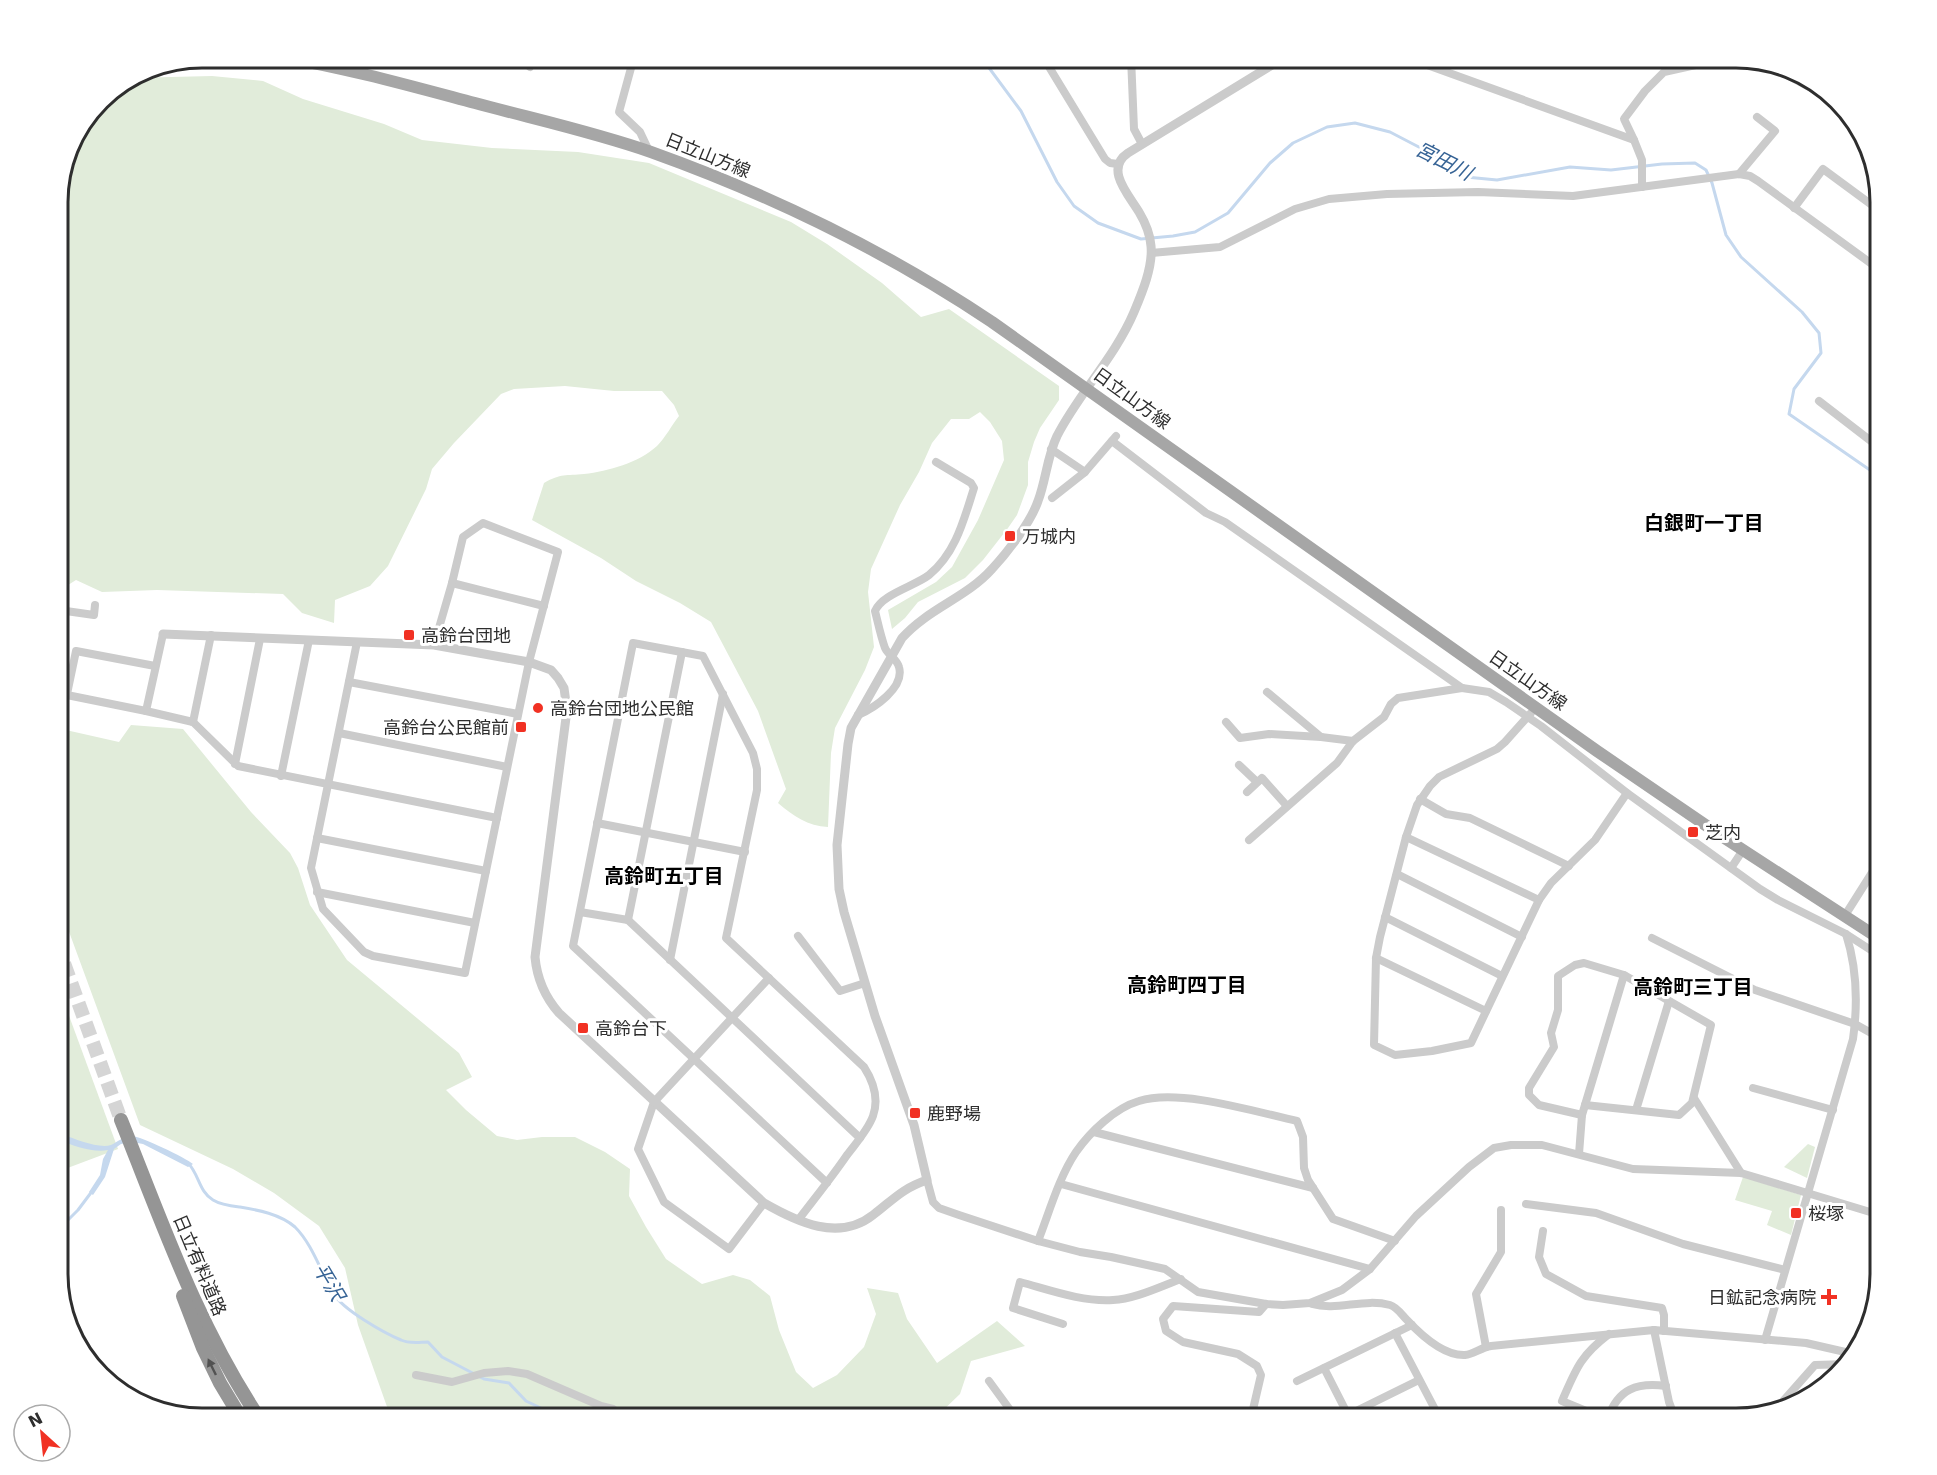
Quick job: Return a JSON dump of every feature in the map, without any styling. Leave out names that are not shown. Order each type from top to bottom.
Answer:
[{"type":"highway","name":"日立有料道路","points":[[121,1120],[202,1318],[253,1408]]},
{"type":"highway","points":[[159,1216],[169,1262],[203,1348],[235,1408]]},
{"type":"main road","name":"日立山方線","points":[[338,68],[649,151],[787,207],[848,237],[955,297],[1088,389],[1532,712],[1870,933]]},
{"type":"street","points":[[631,68],[619,112],[640,132],[649,151]]},
{"type":"street","points":[[1050,68],[1105,159],[1110,164],[1118,164]]},
{"type":"street","points":[[1131,68],[1134,129],[1142,144]]},
{"type":"street","points":[[1267,68],[1142,144],[1123,157],[1118,164],[1118,176],[1148,231],[1151,250],[1148,268],[1124,333],[1065,421],[1052,449],[1033,513],[994,567],[974,586],[927,614],[912,626],[902,638],[851,728],[837,863],[839,889],[875,1016],[914,1125],[933,1202],[939,1208],[1038,1241],[1166,1269],[1198,1292],[1266,1304],[1310,1304],[1324,1307],[1373,1303],[1393,1305],[1431,1341],[1448,1352],[1464,1355],[1473,1353],[1480,1347],[1653,1330],[1806,1343],[1844,1352]]},
{"type":"street","points":[[1435,68],[1634,140]]},
{"type":"street","points":[[1642,187],[1642,160],[1624,119],[1645,91],[1664,72],[1682,68]]},
{"type":"street","points":[[1739,174],[1775,131],[1757,117]]},
{"type":"street","points":[[1794,208],[1823,169],[1870,204]]},
{"type":"street","points":[[1151,250],[1220,247],[1295,209],[1329,199],[1387,194],[1478,192],[1573,196],[1739,174],[1750,176],[1758,181],[1870,263]]},
{"type":"street","points":[[1819,401],[1870,440]]},
{"type":"street","points":[[1052,498],[1085,472],[1114,439],[1206,513],[1225,522],[1462,688]]},
{"type":"street","points":[[1052,449],[1085,472]]},
{"type":"street","points":[[858,715],[885,698],[897,683],[900,672],[899,665],[885,648],[876,617],[877,606],[886,598],[930,574],[943,561],[962,527],[974,488],[970,483],[936,462]]},
{"type":"street","points":[[357,642],[311,868],[317,892],[323,909],[364,952],[373,956],[465,973],[529,662],[558,552],[483,523],[463,537],[434,645]]},
{"type":"street","points":[[452,583],[544,606]]},
{"type":"street","points":[[68,611],[94,615],[95,605]]},
{"type":"street","points":[[146,711],[163,634],[434,645],[529,662],[551,670],[564,688],[567,710],[536,942],[538,980],[546,996],[559,1013],[764,1203],[799,1219],[827,1228],[839,1229],[852,1227],[873,1215],[898,1194],[927,1180]]},
{"type":"street","points":[[193,722],[211,635]]},
{"type":"street","points":[[235,764],[260,639]]},
{"type":"street","points":[[281,776],[309,640]]},
{"type":"street","points":[[799,1219],[827,1183],[860,1138],[874,1114],[874,1088],[870,1076],[858,1060],[726,938],[757,790],[757,769],[753,753],[703,656],[633,643],[573,946],[827,1183]]},
{"type":"street","points":[[68,689],[76,651],[155,666]]},
{"type":"street","points":[[627,920],[682,652]]},
{"type":"street","points":[[349,682],[518,714]]},
{"type":"street","points":[[1249,840],[1337,763],[1353,741],[1384,717],[1391,704],[1398,698],[1462,688],[1489,692],[1532,712],[1627,793],[1778,900],[1846,934],[1870,950]]},
{"type":"street","points":[[1267,692],[1321,737]]},
{"type":"street","points":[[670,960],[723,693]]},
{"type":"street","points":[[68,694],[193,722],[238,766],[497,818]]},
{"type":"street","points":[[1532,712],[1497,749],[1439,777],[1420,799],[1406,837],[1384,916],[1376,958],[1374,1045],[1395,1055],[1471,1043],[1539,900],[1551,883],[1595,840],[1627,793]]},
{"type":"street","points":[[1226,722],[1240,738],[1269,734],[1353,741]]},
{"type":"street","points":[[339,733],[507,767]]},
{"type":"street","points":[[1239,765],[1257,782]]},
{"type":"street","points":[[1247,792],[1262,778],[1287,806]]},
{"type":"street","points":[[1420,799],[1446,814],[1470,818],[1569,866]]},
{"type":"street","points":[[597,823],[745,852]]},
{"type":"street","points":[[1406,837],[1539,900]]},
{"type":"street","points":[[317,838],[486,871]]},
{"type":"street","points":[[1731,868],[1743,850]]},
{"type":"street","points":[[1397,874],[1522,937]]},
{"type":"street","points":[[1844,917],[1870,876]]},
{"type":"street","points":[[317,892],[476,923]]},
{"type":"street","points":[[580,912],[627,920],[860,1138]]},
{"type":"street","points":[[1384,916],[1502,976]]},
{"type":"street","points":[[1765,1340],[1853,1039],[1856,997],[1854,965],[1846,934]]},
{"type":"street","points":[[798,936],[840,991],[865,983]]},
{"type":"street","points":[[1652,938],[1755,990],[1855,1024],[1870,1032]]},
{"type":"street","points":[[1376,958],[1486,1011]]},
{"type":"street","points":[[1582,1115],[1539,1105],[1529,1095],[1529,1088],[1554,1047],[1551,1033],[1558,1010],[1558,976],[1575,965],[1584,963],[1624,975],[1711,1025],[1694,1098],[1692,1103],[1679,1115],[1585,1105]]},
{"type":"street","points":[[1579,1154],[1582,1115],[1624,975]]},
{"type":"street","points":[[764,1203],[729,1249],[664,1202],[638,1149],[654,1102],[769,978]]},
{"type":"street","points":[[1636,1110],[1669,1001]]},
{"type":"street","points":[[1753,1088],[1833,1110]]},
{"type":"street","points":[[1038,1241],[1076,1152],[1094,1132],[1124,1107],[1139,1101],[1172,1097],[1298,1121],[1302,1137],[1304,1168],[1313,1188],[1333,1219],[1395,1241]]},
{"type":"street","points":[[1694,1098],[1741,1173]]},
{"type":"street","points":[[1094,1132],[1313,1188]]},
{"type":"street","points":[[1310,1304],[1342,1290],[1370,1269],[1416,1216],[1469,1167],[1494,1148],[1511,1145],[1542,1145],[1633,1169],[1741,1173],[1870,1212]]},
{"type":"street","points":[[1061,1184],[1370,1269]]},
{"type":"street","points":[[1526,1204],[1596,1213],[1683,1244],[1785,1270]]},
{"type":"street","points":[[1485,1347],[1476,1294],[1501,1252],[1501,1210]]},
{"type":"street","points":[[1543,1231],[1539,1257],[1546,1274],[1586,1296],[1662,1308],[1665,1331]]},
{"type":"street","points":[[1063,1324],[1013,1308],[1020,1282],[1091,1300],[1115,1300],[1181,1279]]},
{"type":"street","points":[[1253,1408],[1261,1375],[1257,1366],[1238,1354],[1183,1342],[1166,1331],[1163,1319],[1173,1306],[1259,1312],[1266,1304]]},
{"type":"street","points":[[1297,1381],[1412,1325]]},
{"type":"street","points":[[1653,1330],[1672,1408]]},
{"type":"street","points":[[1579,1408],[1562,1401],[1577,1366],[1586,1354],[1610,1333]]},
{"type":"street","points":[[1395,1334],[1434,1408]]},
{"type":"street","points":[[1786,1397],[1815,1365],[1834,1364]]},
{"type":"street","points":[[1324,1368],[1343,1408]]},
{"type":"street","points":[[416,1375],[452,1382],[484,1373],[508,1371],[527,1374],[609,1408]]},
{"type":"street","points":[[1363,1408],[1419,1380]]},
{"type":"street","points":[[990,1381],[1009,1408]]},
{"type":"street","points":[[1611,1408],[1622,1395],[1634,1387],[1649,1384],[1666,1386]]},
{"type":"green space","points":[[212,76],[263,81],[303,99],[384,124],[422,140],[492,148],[578,152],[649,163],[791,222],[882,283],[921,317],[949,309],[1059,386],[1059,400],[1040,428],[1034,442],[1028,462],[1028,485],[1017,515],[983,560],[965,578],[918,602],[892,629],[888,610],[936,582],[952,567],[978,520],[1004,460],[1002,441],[990,422],[980,412],[969,419],[951,419],[932,443],[871,569],[868,592],[874,647],[865,670],[835,728],[831,753],[828,827],[801,820],[778,803],[786,789],[758,711],[711,622],[532,520],[544,483],[559,476],[594,473],[623,465],[657,446],[679,416],[674,405],[662,391],[614,391],[565,386],[514,389],[501,394],[432,469],[426,489],[388,566],[370,586],[335,600],[334,623],[302,613],[283,594],[157,590],[102,592],[76,580],[68,585],[69,184],[78,150],[90,127],[113,101],[127,90],[151,77]]},
{"type":"green space","points":[[131,725],[183,729],[251,812],[290,853],[298,868],[310,905],[347,960],[459,1053],[472,1077],[446,1090],[497,1136],[517,1140],[575,1137],[605,1152],[630,1169],[629,1196],[666,1259],[702,1284],[733,1275],[750,1280],[770,1296],[779,1330],[796,1372],[813,1388],[837,1375],[864,1347],[876,1314],[867,1288],[898,1293],[907,1319],[937,1363],[997,1321],[1025,1346],[971,1361],[960,1394],[945,1408],[387,1408],[358,1325],[345,1268],[319,1226],[274,1193],[233,1169],[140,1125],[68,929],[68,730],[119,742]]},
{"type":"green space","points":[[68,1013],[118,1149],[68,1168]]},
{"type":"green space","points":[[1808,1144],[1815,1147],[1807,1178],[1784,1167]]},
{"type":"green space","points":[[1743,1177],[1801,1195],[1791,1235],[1767,1225],[1772,1211],[1735,1200]]},
{"type":"water","points":[[68,1136],[106,1146],[132,1136],[163,1148],[193,1164],[188,1167],[143,1144],[132,1142],[121,1144],[114,1149],[105,1177],[93,1195],[89,1192],[100,1175],[103,1159],[108,1150],[90,1150],[68,1144]]},
{"type":"waterway","name":"宮田川","points":[[989,68],[1021,111],[1057,182],[1074,206],[1098,223],[1141,239],[1195,232],[1228,213],[1270,163],[1293,143],[1327,127],[1355,123],[1390,132],[1438,157],[1466,177],[1497,180],[1570,167],[1611,170],[1695,163],[1706,170],[1712,183],[1726,235],[1741,257],[1802,312],[1819,333],[1821,353],[1794,389],[1789,414],[1870,470]]},
{"type":"waterway","name":"平沢","points":[[188,1163],[208,1197],[213,1200],[226,1205],[269,1213],[295,1227],[312,1251],[334,1294],[345,1307],[384,1332],[404,1341],[428,1342],[442,1357],[484,1379],[509,1383],[526,1401],[541,1408]]},
{"type":"waterway","points":[[68,1220],[93,1190]]},
{"type":"tunnel","points":[[68,974],[121,1120]]},
{"type":"place","name":"万城内","points":[[1010,536]]},
{"type":"place","name":"高鈴台団地","points":[[409,635]]},
{"type":"place","name":"高鈴台団地公民館","points":[[538,708]]},
{"type":"place","name":"高鈴台公民館前","points":[[521,727]]},
{"type":"place","name":"芝内","points":[[1693,832]]},
{"type":"place","name":"高鈴台下","points":[[583,1028]]},
{"type":"place","name":"鹿野場","points":[[915,1113]]},
{"type":"place","name":"桜塚","points":[[1796,1213]]},
{"type":"place","name":"日鉱記念病院","points":[[1829,1297]]},
{"type":"district","name":"白銀町一丁目","points":[[1704,523]]},
{"type":"district","name":"高鈴町五丁目","points":[[664,876]]},
{"type":"district","name":"高鈴町四丁目","points":[[1187,985]]},
{"type":"district","name":"高鈴町三丁目","points":[[1693,987]]}]
